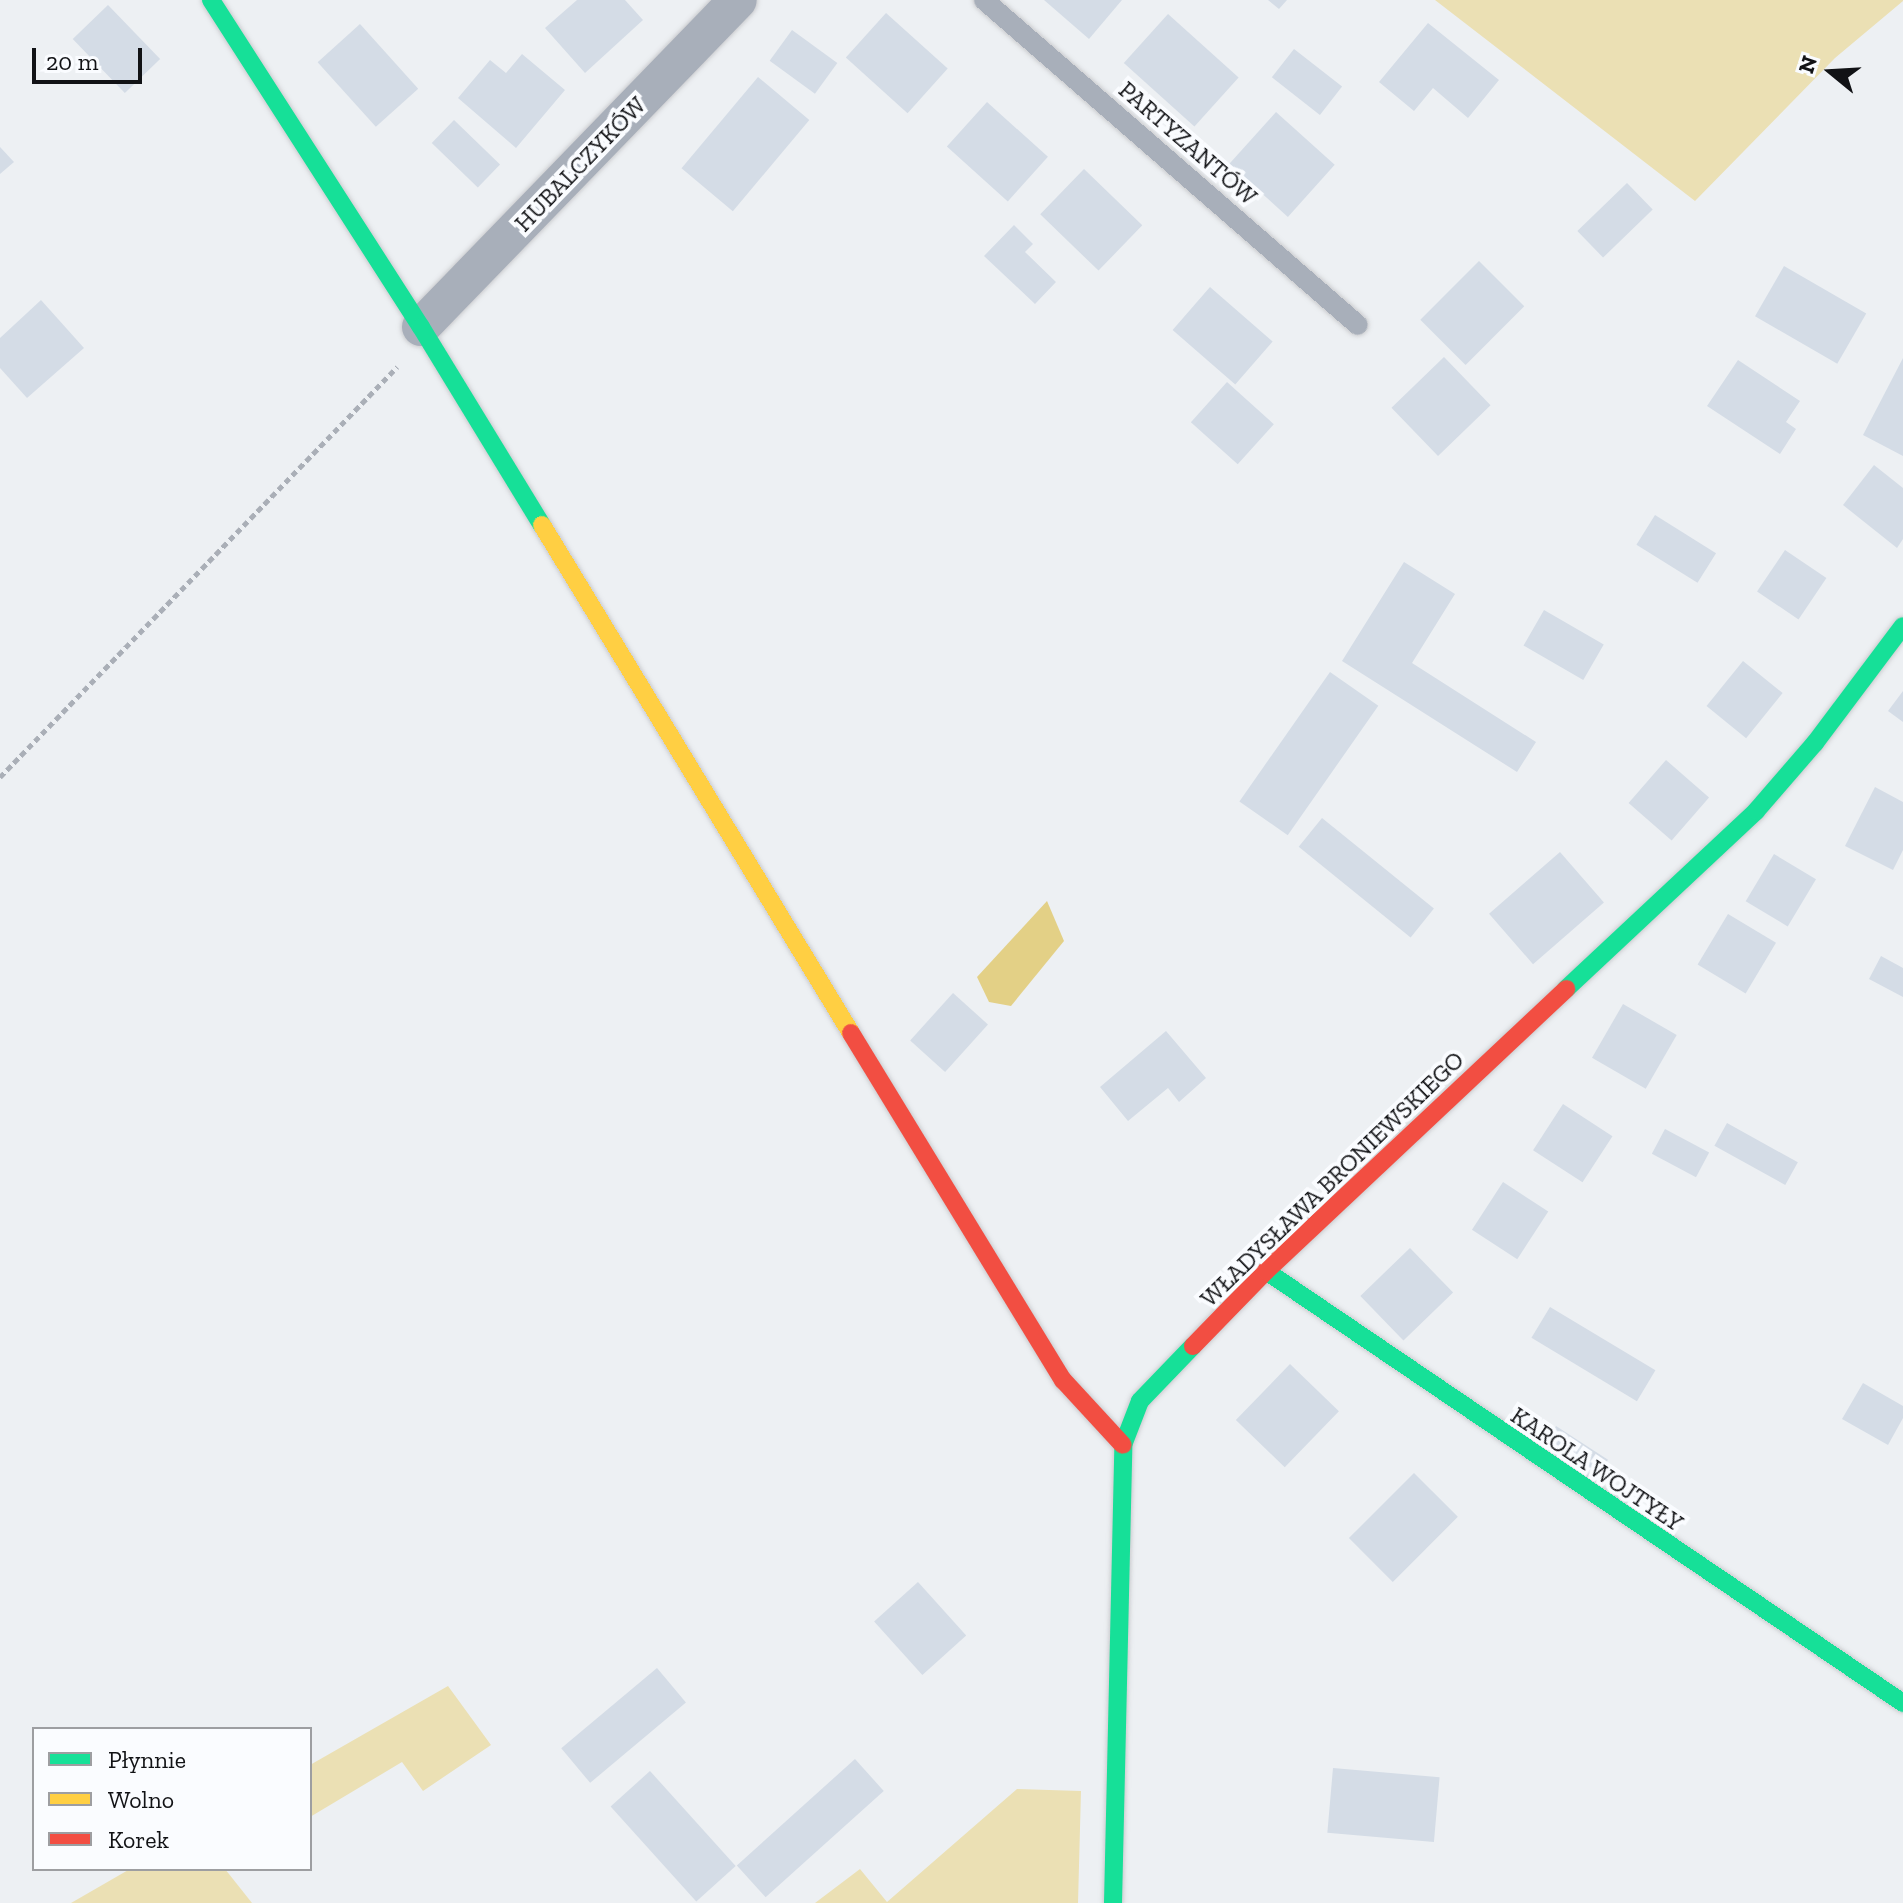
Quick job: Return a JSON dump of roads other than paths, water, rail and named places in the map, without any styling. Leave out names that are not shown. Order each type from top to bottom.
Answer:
[{"type":"street","points":[[211,0],[424,332],[1063,1380],[1123,1445]]},
{"type":"street","name":"HUBALCZYKÓW","points":[[424,332],[738,0]]},
{"type":"street","name":"WŁADYSŁAWA BRONIEWSKIEGO","points":[[1113,1903],[1123,1445],[1140,1401],[1266,1271],[1756,811],[1815,743],[1903,626]]},
{"type":"street","name":"KAROLA WOJTYŁY","points":[[1266,1271],[1903,1703]]},
{"type":"lane","name":"PARTYZANTÓW","points":[[984,0],[1358,325]]}]
